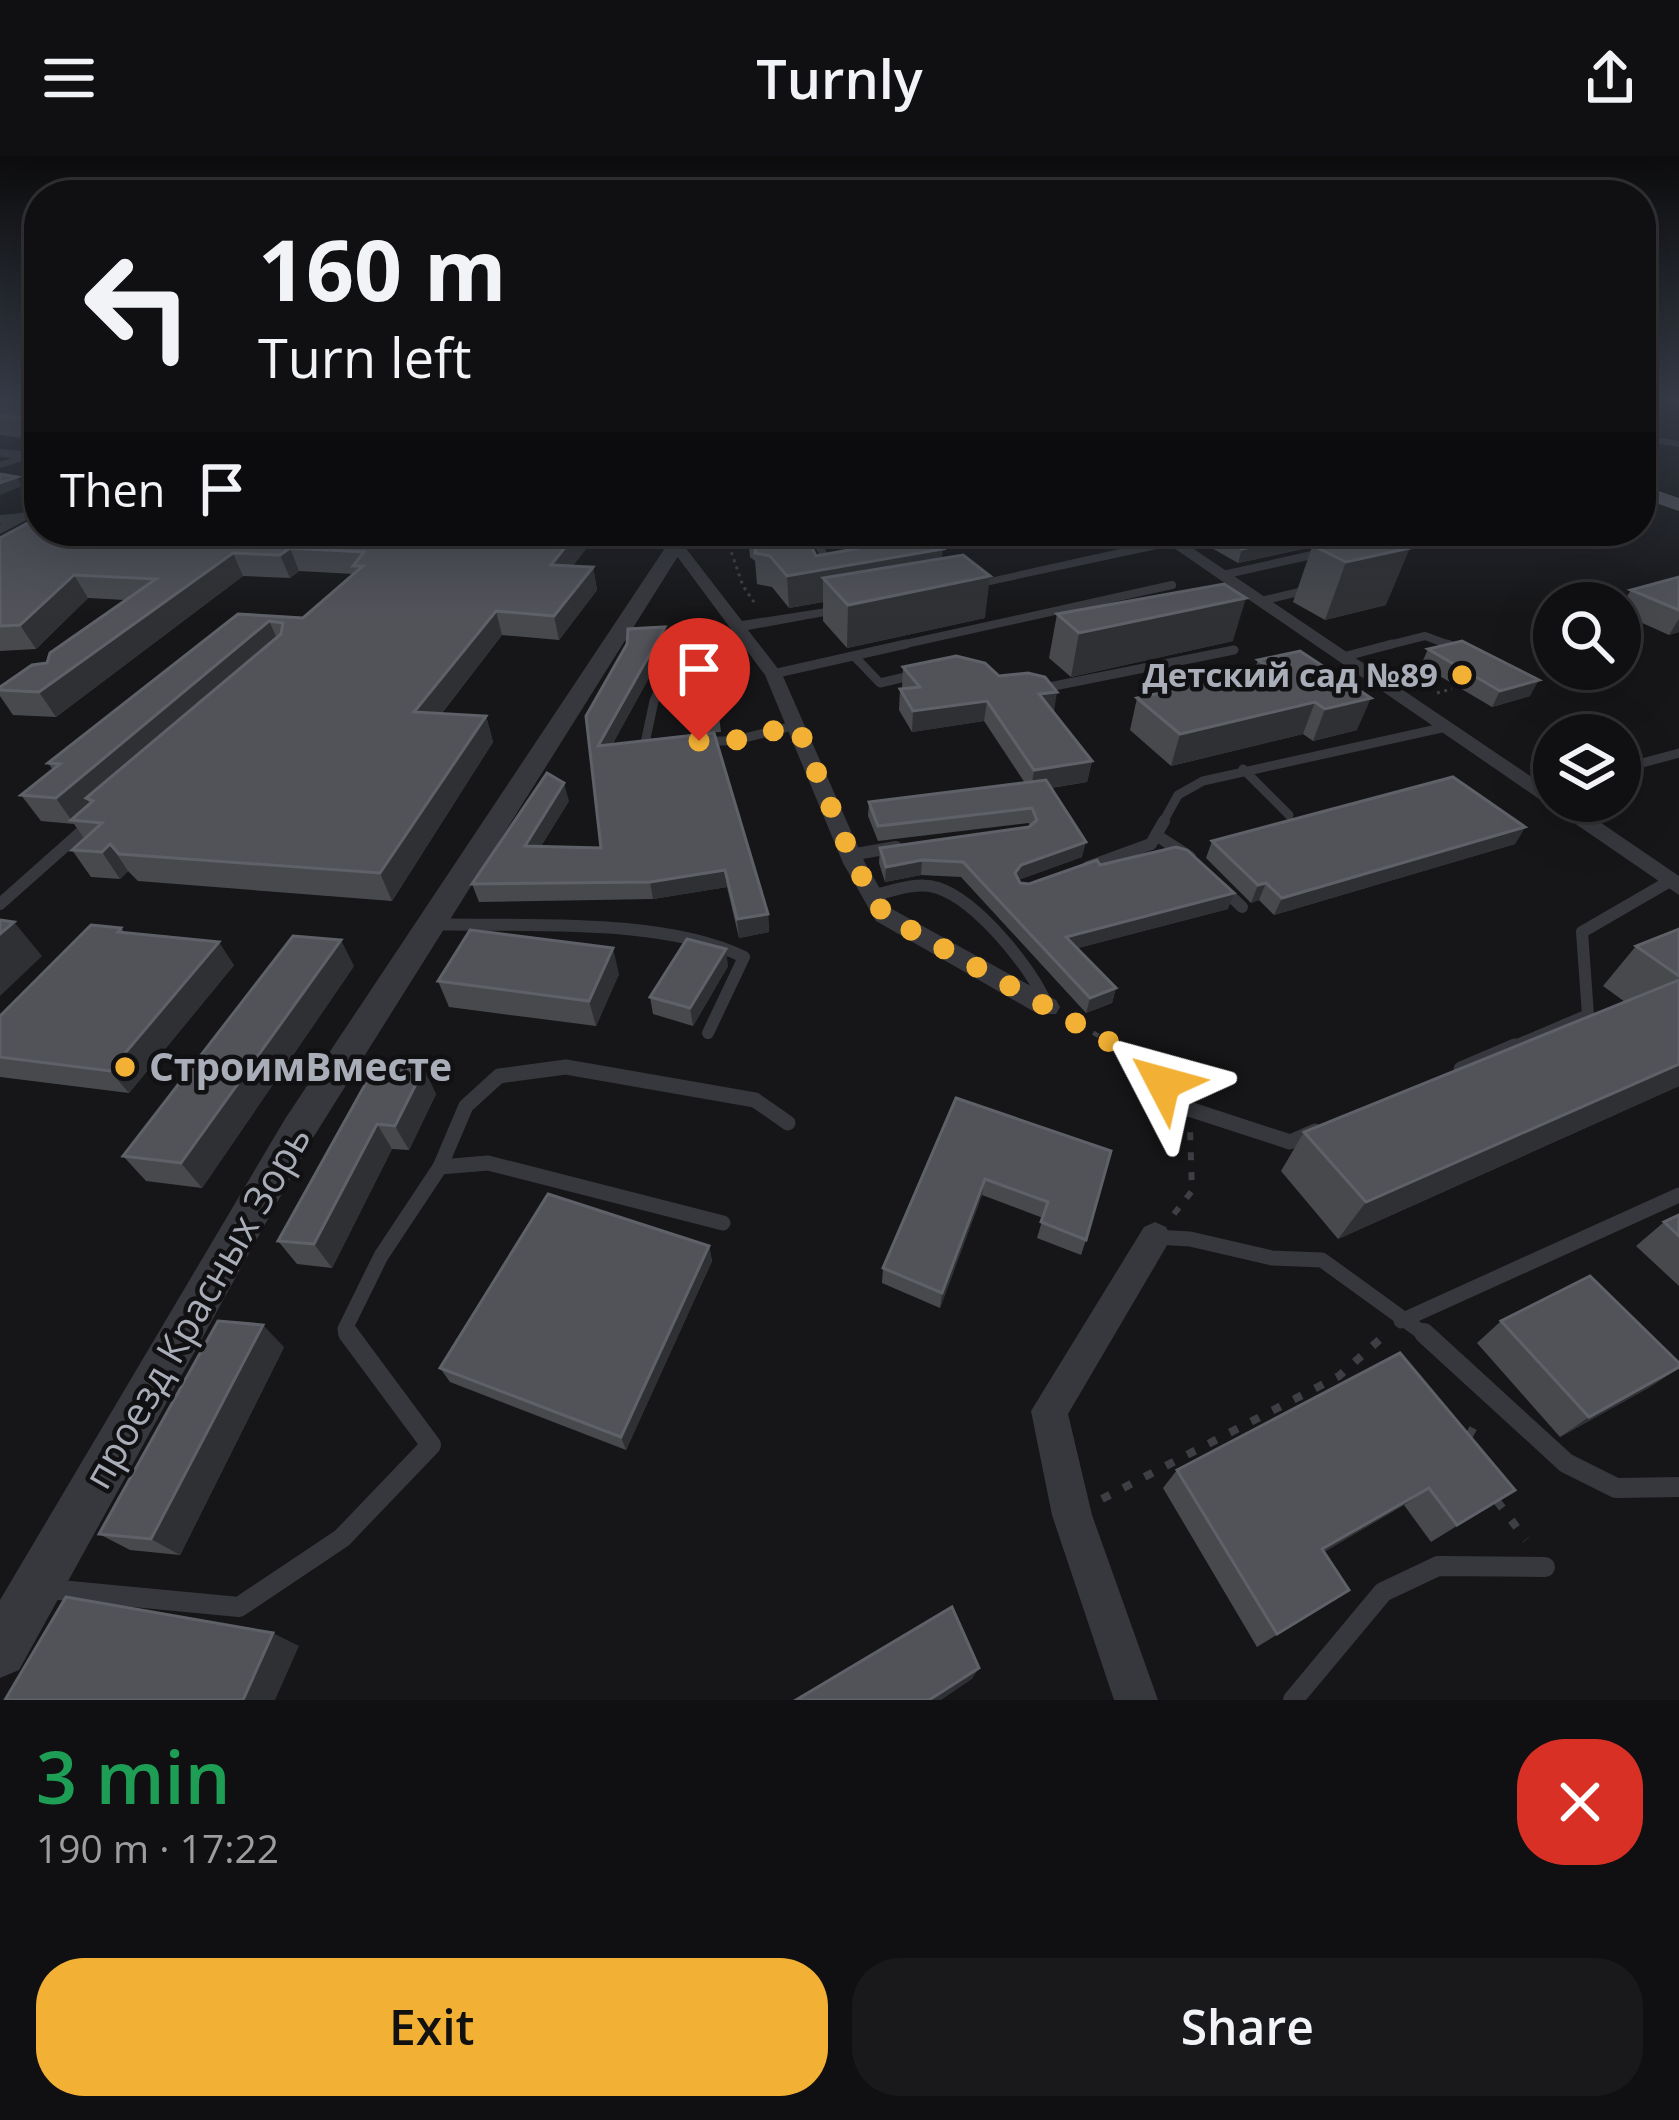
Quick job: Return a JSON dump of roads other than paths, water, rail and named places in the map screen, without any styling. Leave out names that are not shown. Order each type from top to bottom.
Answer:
[{"type":"street","points":[[0,530],[23,517]]},
{"type":"street","name":"проезд Красных Зорь","points":[[0,1651],[298,1130],[670,546]]},
{"type":"street","points":[[680,546],[773,674],[850,856],[884,915],[1047,1006]]},
{"type":"street","points":[[955,583],[1147,546]]},
{"type":"street","points":[[1180,546],[1533,783]]},
{"type":"street","points":[[736,627],[878,601]]},
{"type":"street","points":[[1589,822],[1675,884]]},
{"type":"street","points":[[1136,1700],[1072,1515],[1049,1412],[1155,1237]]},
{"type":"lane","points":[[0,519],[23,517]]},
{"type":"lane","points":[[819,546],[829,566],[842,569]]},
{"type":"lane","points":[[908,557],[930,554],[921,546]]},
{"type":"lane","points":[[1223,575],[1328,551]]},
{"type":"lane","points":[[773,674],[1172,585]]},
{"type":"lane","points":[[1261,601],[1326,586]]},
{"type":"lane","points":[[1343,657],[1426,636],[1473,656]]},
{"type":"lane","points":[[1032,686],[1052,690],[1234,650]]},
{"type":"lane","points":[[855,657],[880,683],[935,670]]},
{"type":"lane","points":[[663,742],[645,743],[654,701],[668,671]]},
{"type":"lane","points":[[699,741],[732,741],[797,725]]},
{"type":"lane","points":[[1080,870],[1151,844],[1178,795],[1243,770],[1322,757],[1446,727]]},
{"type":"lane","points":[[1641,764],[1679,754]]},
{"type":"lane","points":[[1243,770],[1289,814]]},
{"type":"lane","points":[[0,904],[107,809]]},
{"type":"lane","points":[[1156,835],[1195,862]]},
{"type":"lane","points":[[850,856],[920,844]]},
{"type":"lane","points":[[1211,877],[1242,907]]},
{"type":"lane","points":[[1439,1078],[1588,1015],[1582,932],[1675,884]]},
{"type":"lane","points":[[872,896],[939,888],[995,933],[1044,990],[1047,1006]]},
{"type":"lane","points":[[430,924],[651,932],[717,944],[744,957],[709,1033]]},
{"type":"lane","points":[[36,1588],[239,1607],[342,1538],[431,1445],[345,1329],[381,1256],[440,1167],[466,1106],[499,1076],[566,1067],[755,1100],[788,1123]]},
{"type":"lane","points":[[1190,1109],[1290,1142],[1333,1124]]},
{"type":"lane","points":[[440,1167],[488,1163],[723,1223]]},
{"type":"lane","points":[[1403,1320],[1679,1195]]},
{"type":"lane","points":[[1155,1237],[1190,1239],[1272,1258],[1322,1260],[1492,1394],[1566,1463],[1616,1488],[1679,1487]]},
{"type":"lane","points":[[1293,1700],[1383,1592],[1438,1566],[1545,1567]]},
{"type":"place","name":"Детский сад №89","points":[[1462,675]]},
{"type":"place","name":"СтроимВместе","points":[[125,1067]]}]
